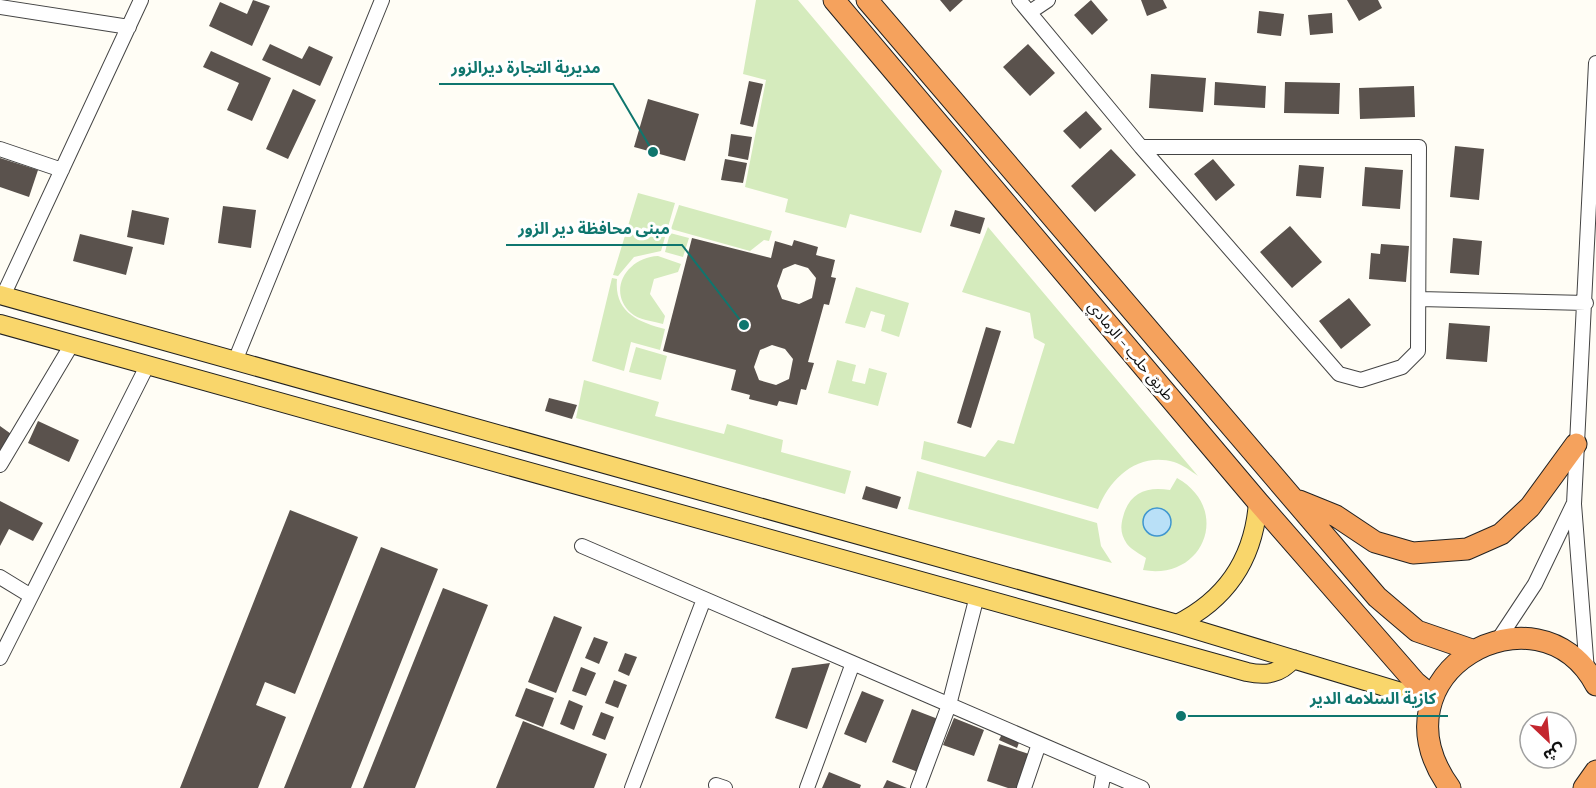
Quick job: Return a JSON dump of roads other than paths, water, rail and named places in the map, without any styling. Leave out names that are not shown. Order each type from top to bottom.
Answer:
[{"type":"highway","name":"طريق حلب - الرمادي","points":[[834,0],[1258,502],[1432,699]]},
{"type":"highway","name":"طريق حلب - الرمادي","points":[[867,0],[1377,597],[1417,631],[1472,650]]},
{"type":"highway","points":[[1295,500],[1336,516],[1375,542],[1413,553],[1467,549],[1501,534],[1530,507],[1576,444]]},
{"type":"highway","points":[[1450,788],[1437,771],[1429,748],[1427,724],[1432,699],[1442,678],[1455,663],[1472,650],[1498,640],[1523,638],[1547,643],[1569,654],[1592,677]]},
{"type":"highway","points":[[1584,788],[1596,771]]},
{"type":"main road","points":[[2,295],[1177,624],[1432,699]]},
{"type":"main road","points":[[48,337],[55,310]]},
{"type":"main road","points":[[0,324],[1261,675],[1279,671],[1293,659]]},
{"type":"main road","points":[[1177,624],[1210,604],[1236,575],[1252,540],[1258,502]]},
{"type":"street","points":[[47,14],[51,0]]},
{"type":"street","points":[[2,295],[141,0]]},
{"type":"street","points":[[235,362],[382,0]]},
{"type":"street","points":[[1019,0],[1141,147],[1339,374],[1361,380],[1401,367],[1418,351],[1419,147],[1141,147]]},
{"type":"street","points":[[1030,12],[1048,0]]},
{"type":"street","points":[[0,7],[129,27]]},
{"type":"street","points":[[1592,677],[1589,617],[1574,504],[1586,303],[1596,63]]},
{"type":"street","points":[[0,148],[62,170]]},
{"type":"street","points":[[1419,299],[1586,303]]},
{"type":"street","points":[[0,465],[72,344]]},
{"type":"street","points":[[0,658],[147,364]]},
{"type":"street","points":[[1498,640],[1535,584],[1574,504]]},
{"type":"street","points":[[582,546],[1142,788]]},
{"type":"street","points":[[0,577],[31,596]]},
{"type":"street","points":[[918,788],[949,705],[977,596]]},
{"type":"street","points":[[632,788],[704,599]]},
{"type":"street","points":[[807,788],[853,663]]},
{"type":"street","points":[[1024,788],[1040,744]]},
{"type":"street","points":[[1101,788],[1104,771]]},
{"type":"water","points":[[1157,508],[1167,512],[1171,522],[1167,532],[1157,536],[1147,532],[1143,522],[1147,512]]},
{"type":"place","name":"مديرية التجارة ديرالزور","points":[[653,152]]},
{"type":"place","name":"مبنى محافظة دير الزور","points":[[744,325]]},
{"type":"place","name":"كازية السلامه الدير","points":[[1181,716]]}]
